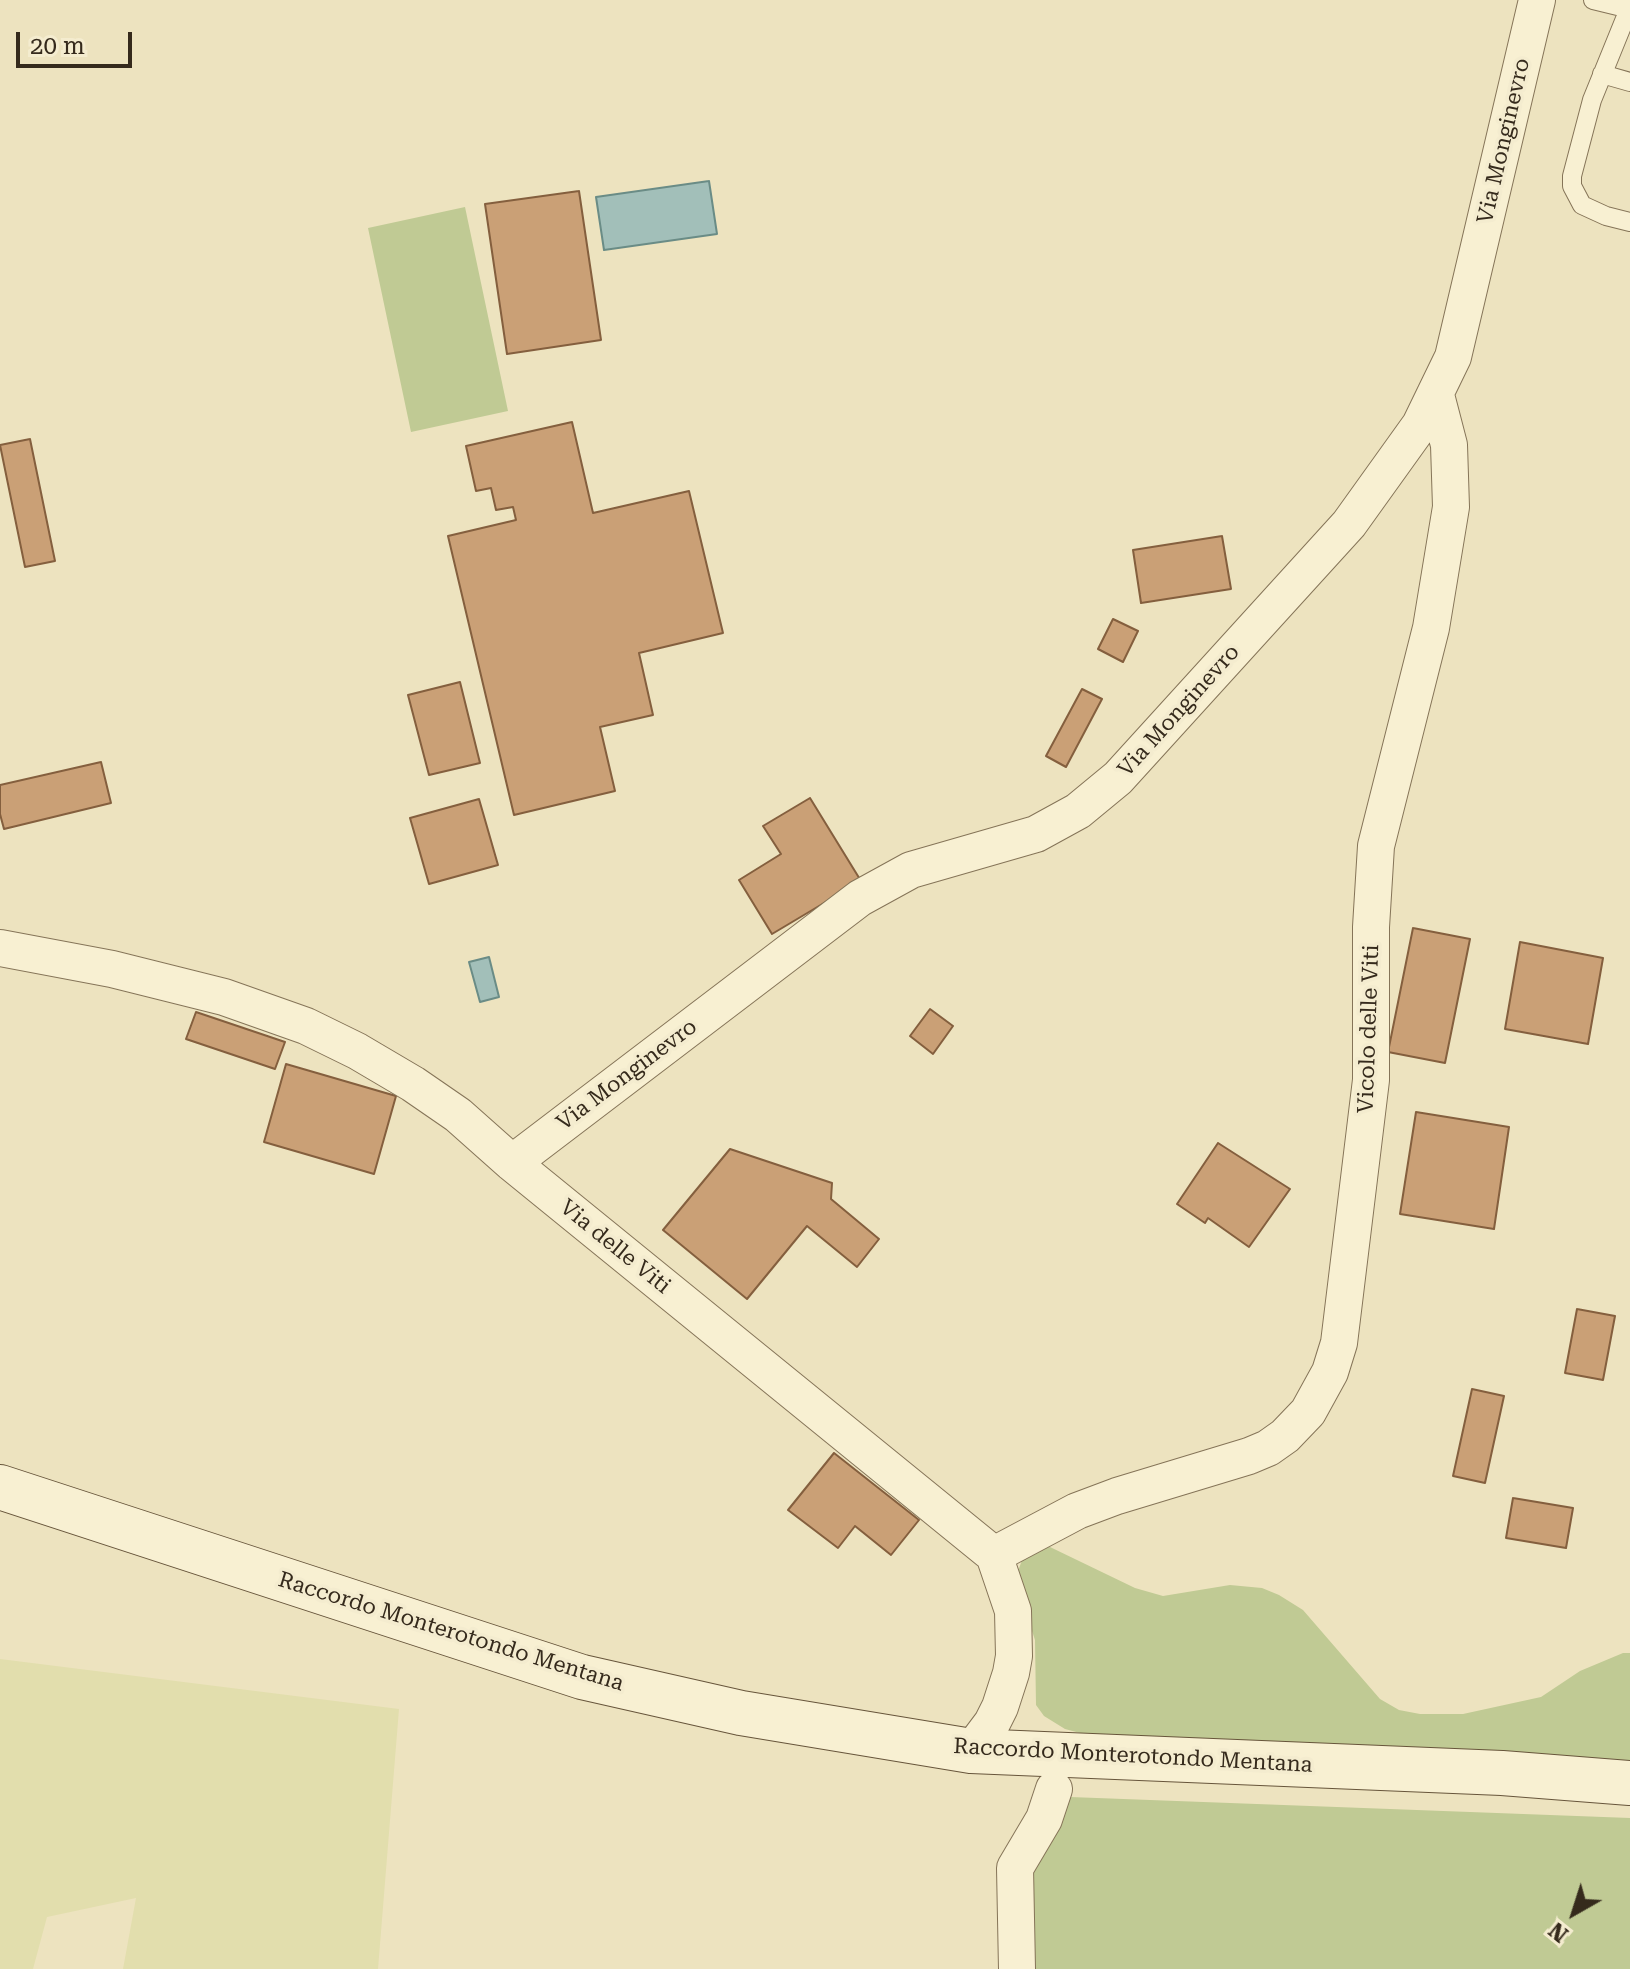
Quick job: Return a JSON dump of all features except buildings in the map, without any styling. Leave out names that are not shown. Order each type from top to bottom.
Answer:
[{"type":"main road","name":"Raccordo Monterotondo Mentana","points":[[0,1487],[582,1677],[741,1713],[971,1751],[1487,1773],[1630,1783]]},
{"type":"street","name":"Via Monginevro","points":[[512,1163],[860,898],[911,870],[1052,827],[1103,792],[1362,509],[1420,425],[1459,339],[1537,0]]},
{"type":"street","name":"Vicolo delle Viti","points":[[994,1555],[1077,1511],[1268,1448],[1285,1436],[1308,1412],[1330,1372],[1339,1343],[1371,1080],[1371,927],[1376,846],[1431,628],[1451,507],[1452,465],[1436,395]]},
{"type":"street","name":"Via delle Viti","points":[[0,948],[112,969],[224,997],[306,1026],[413,1084],[458,1115],[512,1163],[994,1555]]},
{"type":"street","points":[[971,1751],[1000,1707],[1014,1656],[1013,1611],[994,1555]]},
{"type":"street","points":[[1017,1969],[1015,1868],[1044,1819],[1054,1789]]},
{"type":"lane","points":[[1593,0],[1630,9],[1602,74],[1585,126],[1572,186],[1582,205],[1630,222]]},
{"type":"lane","points":[[1602,74],[1630,82]]},
{"type":"shaded area","points":[[0,1659],[399,1709],[378,1969],[123,1969],[136,1898],[47,1917],[33,1969],[0,1969]]},
{"type":"green space","points":[[465,207],[508,411],[411,432],[368,228]]},
{"type":"green space","points":[[1050,1547],[1135,1588],[1163,1596],[1230,1585],[1262,1588],[1279,1595],[1303,1610],[1380,1699],[1399,1710],[1420,1714],[1463,1714],[1541,1697],[1580,1671],[1630,1653],[1630,1761],[1099,1738],[1065,1729],[1044,1716],[1036,1705],[1035,1640],[1015,1579],[1024,1555],[1035,1548]]},
{"type":"green space","points":[[1070,1797],[1630,1818],[1630,1969],[1031,1969],[1027,1864]]},
{"type":"water","points":[[709,181],[717,234],[604,250],[596,197]]},
{"type":"water","points":[[489,957],[499,997],[480,1002],[469,962]]}]
